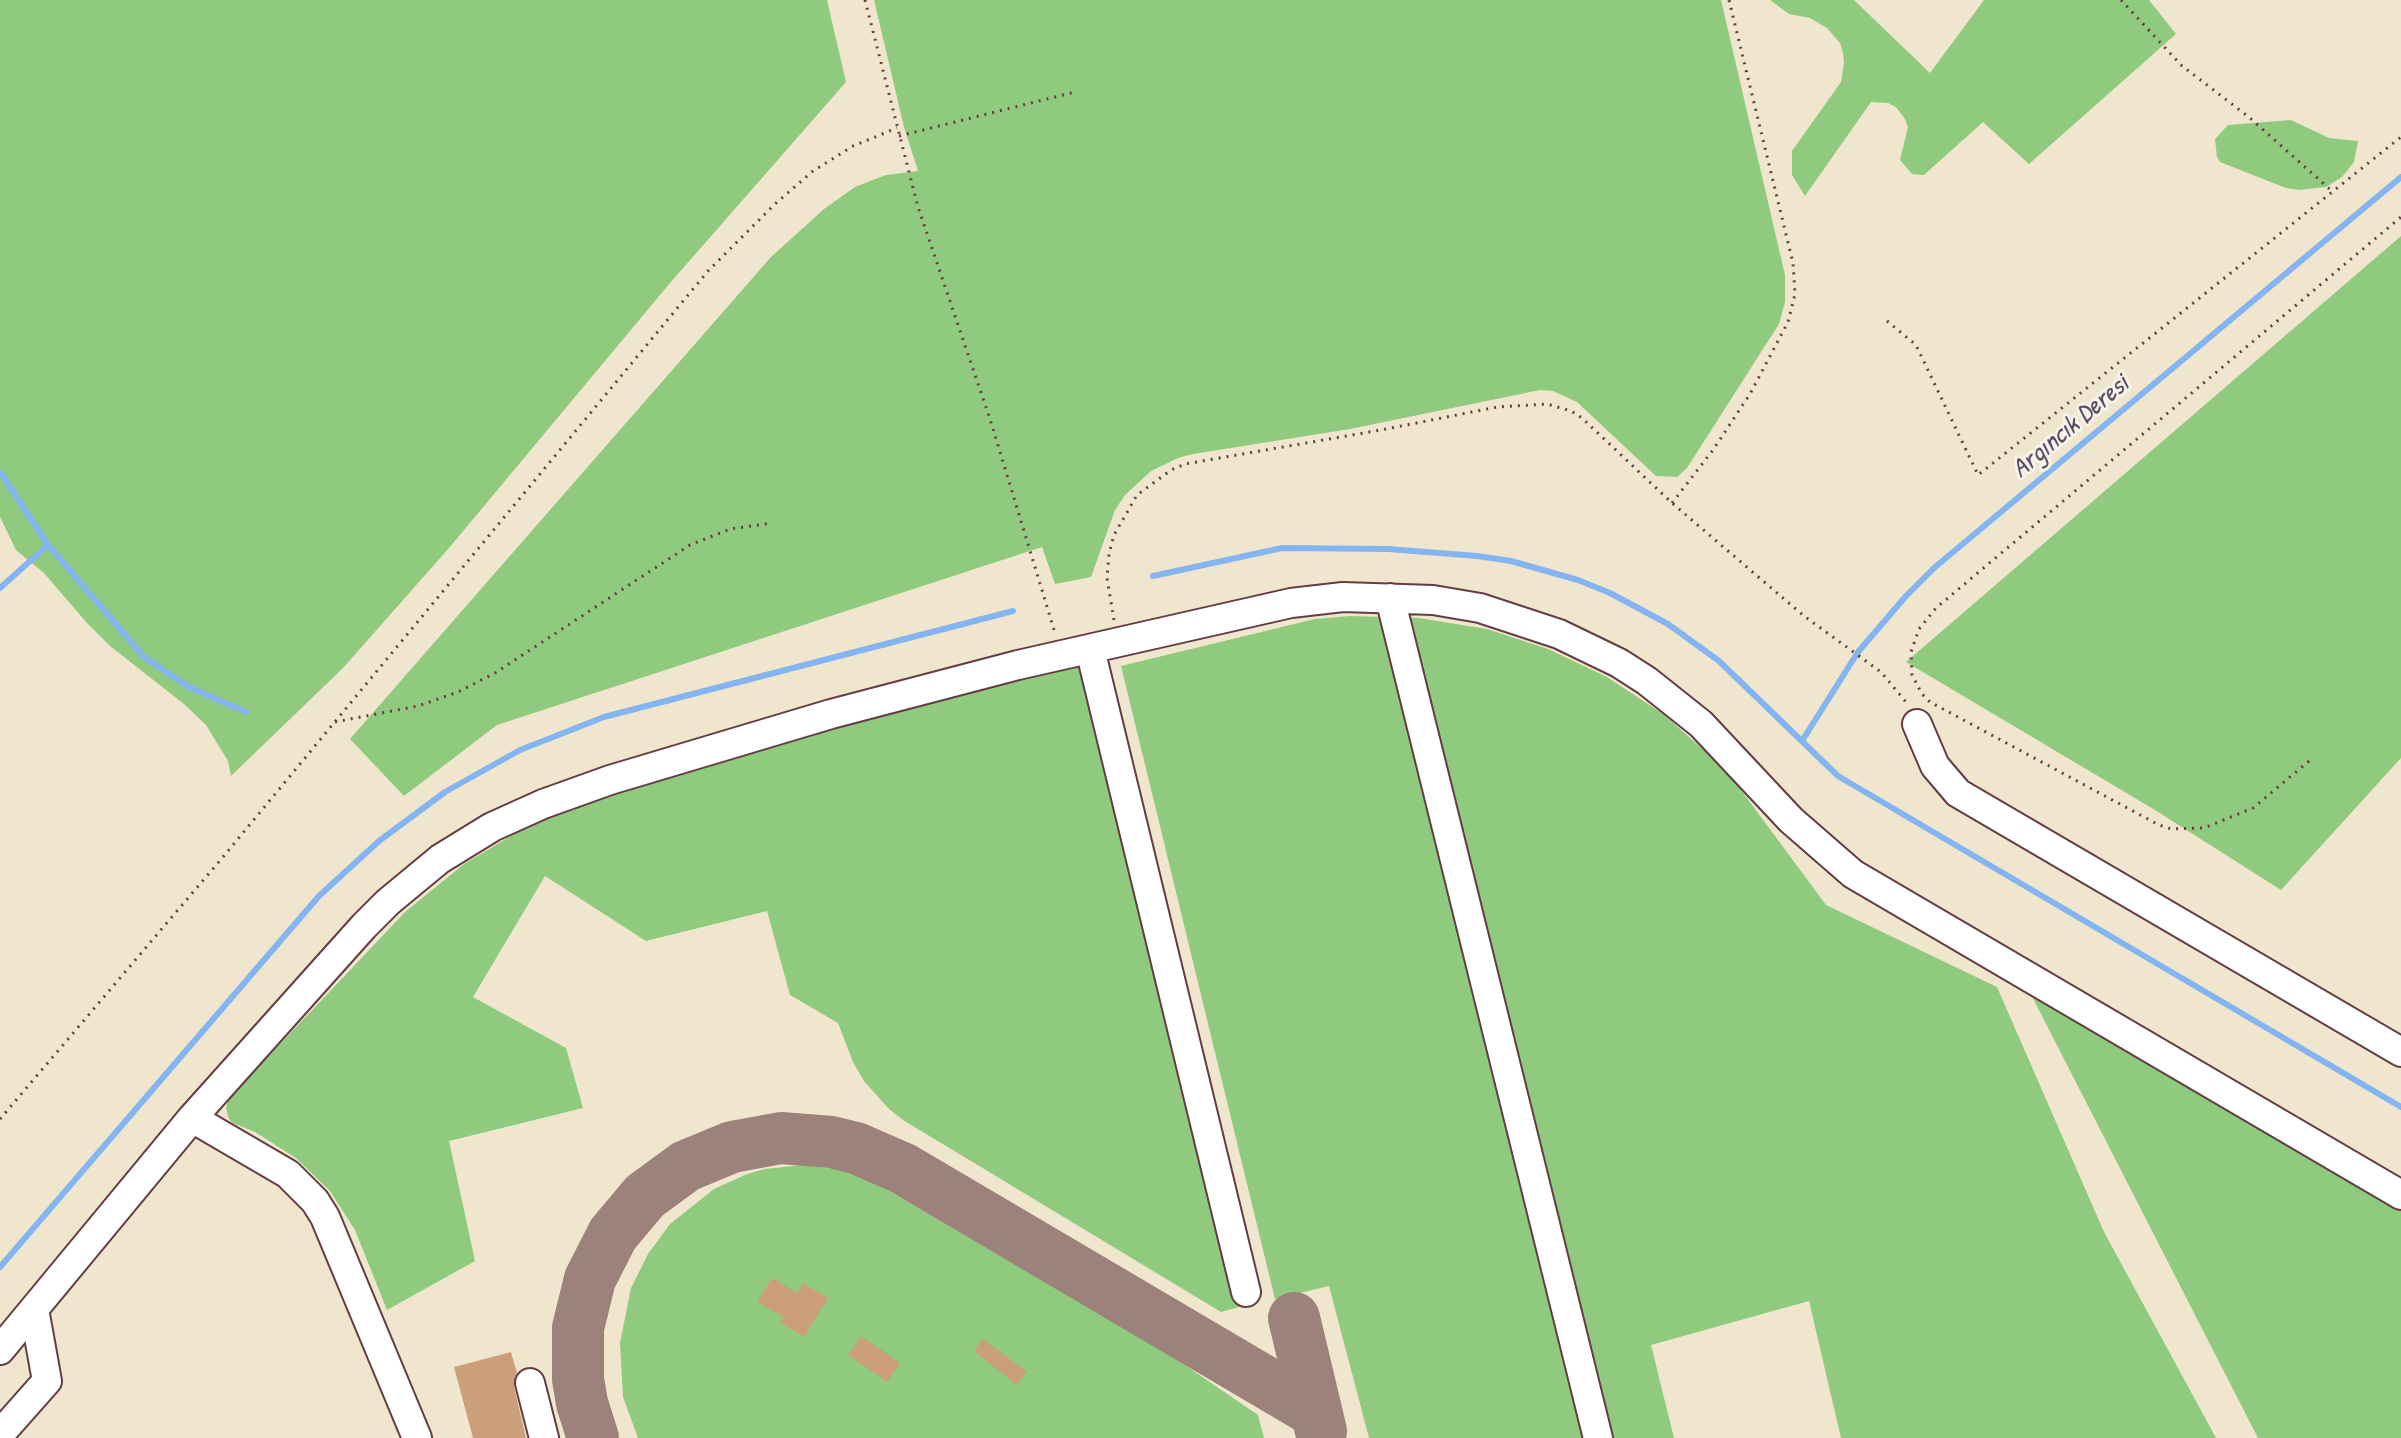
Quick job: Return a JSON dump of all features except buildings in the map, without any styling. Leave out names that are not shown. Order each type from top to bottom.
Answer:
[{"type":"lane","points":[[0,1350],[192,1118],[340,951],[388,902],[440,859],[492,827],[543,804],[677,758],[858,707],[1291,603],[1343,597],[1457,603],[1500,613],[1559,634],[1619,663],[1657,688],[1701,724],[1791,820],[1853,874],[2401,1195]]},
{"type":"lane","points":[[1390,598],[1598,1438]]},
{"type":"lane","points":[[1090,649],[1246,1292]]},
{"type":"lane","points":[[1917,724],[1935,766],[1958,793],[2401,1052]]},
{"type":"lane","points":[[192,1118],[288,1174],[315,1201],[325,1217],[377,1349],[417,1438]]},
{"type":"lane","points":[[0,1434],[47,1381],[34,1309]]},
{"type":"lane","points":[[530,1383],[544,1438]]},
{"type":"path","points":[[865,0],[918,207],[990,419],[1061,656]]},
{"type":"path","points":[[1672,503],[1713,450],[1750,394],[1788,322],[1795,294],[1793,263],[1729,0]]},
{"type":"path","points":[[2121,0],[2181,65],[2250,118],[2333,192]]},
{"type":"path","points":[[899,136],[1075,92]]},
{"type":"path","points":[[0,1119],[335,722],[708,271],[813,171],[853,146],[897,128]]},
{"type":"path","points":[[1887,321],[1916,345],[1978,475],[2401,137]]},
{"type":"path","points":[[2309,761],[2253,808],[2204,828],[2171,829],[1930,702],[1912,675],[1911,652],[1919,629],[1936,608],[2401,217]]},
{"type":"path","points":[[1122,642],[1111,610],[1107,578],[1114,535],[1129,505],[1146,486],[1171,470],[1185,464],[1497,407],[1547,404],[1571,411],[1582,418],[1672,503],[1804,616],[1881,672],[1903,697],[1917,724]]},
{"type":"path","points":[[335,722],[418,706],[458,692],[495,673],[690,545],[730,529],[772,523]]},
{"type":"green space","points":[[0,0],[827,0],[846,82],[670,283],[449,548],[343,668],[231,776],[228,761],[206,725],[110,646],[87,623],[44,573],[16,550],[0,517]]},
{"type":"green space","points":[[874,0],[1721,0],[1785,275],[1785,302],[1779,324],[1687,468],[1677,477],[1656,476],[1577,402],[1553,391],[1540,390],[1350,429],[1193,454],[1151,471],[1125,495],[1115,510],[1091,577],[1055,584],[1042,547],[497,725],[404,796],[350,739],[771,257],[824,209],[855,187],[886,175],[918,171],[904,127]]},
{"type":"green space","points":[[1770,0],[1854,0],[1930,73],[1984,0],[2149,0],[2176,34],[2029,164],[1983,122],[1924,175],[1912,174],[1900,160],[1908,127],[1905,119],[1896,107],[1888,103],[1871,102],[1805,196],[1792,175],[1792,151],[1841,82],[1843,53],[1840,43],[1827,28],[1810,18],[1789,14]]},
{"type":"green space","points":[[2291,120],[2329,138],[2358,141],[2354,162],[2342,177],[2326,187],[2286,188],[2220,162],[2217,157],[2215,139],[2228,125]]},
{"type":"green space","points":[[2401,236],[2401,758],[2281,890],[2155,810],[1906,662]]},
{"type":"green space","points":[[1350,616],[1419,618],[1487,629],[1548,649],[1607,677],[1663,714],[1715,760],[1738,786],[1826,905],[1997,987],[2104,1232],[2216,1438],[1841,1438],[1809,1301],[1651,1345],[1674,1438],[1369,1438],[1329,1286],[1275,1299],[1121,666],[1315,619]]},
{"type":"green space","points":[[1085,658],[1243,1306],[1221,1312],[889,1109],[864,1081],[838,1023],[790,995],[767,911],[646,941],[545,876],[473,997],[566,1048],[583,1108],[449,1141],[475,1261],[387,1310],[355,1230],[330,1191],[296,1158],[229,1119],[226,1108],[229,1098],[405,912],[464,864],[531,824],[566,808],[699,763]]},
{"type":"green space","points":[[2019,971],[2401,1202],[2401,1438],[2258,1438]]},
{"type":"green space","points":[[803,1165],[862,1175],[1163,1350],[1258,1415],[1264,1438],[638,1438],[623,1397],[620,1343],[631,1288],[648,1254],[670,1224],[714,1189],[765,1169]]},
{"type":"waterway","name":"Argıncık Deresi","points":[[1802,741],[1858,652],[1934,568],[2401,177]]},
{"type":"waterway","points":[[0,472],[48,545],[144,657],[189,687],[246,712]]},
{"type":"waterway","points":[[0,588],[48,545]]},
{"type":"waterway","name":"Argıncık Deresi","points":[[1153,576],[1282,548],[1388,549],[1511,561],[1578,580],[1610,593],[1668,624],[1719,661],[1838,776],[2401,1107]]},
{"type":"waterway","points":[[0,1267],[319,896],[379,841],[445,792],[520,750],[604,717],[1013,611]]},
{"type":"taxiway","points":[[593,1438],[578,1379],[578,1328],[590,1279],[613,1234],[645,1196],[686,1166],[732,1147],[781,1138],[831,1142],[856,1148],[902,1168],[1316,1412]]},
{"type":"taxiway","points":[[1294,1318],[1321,1431]]}]
